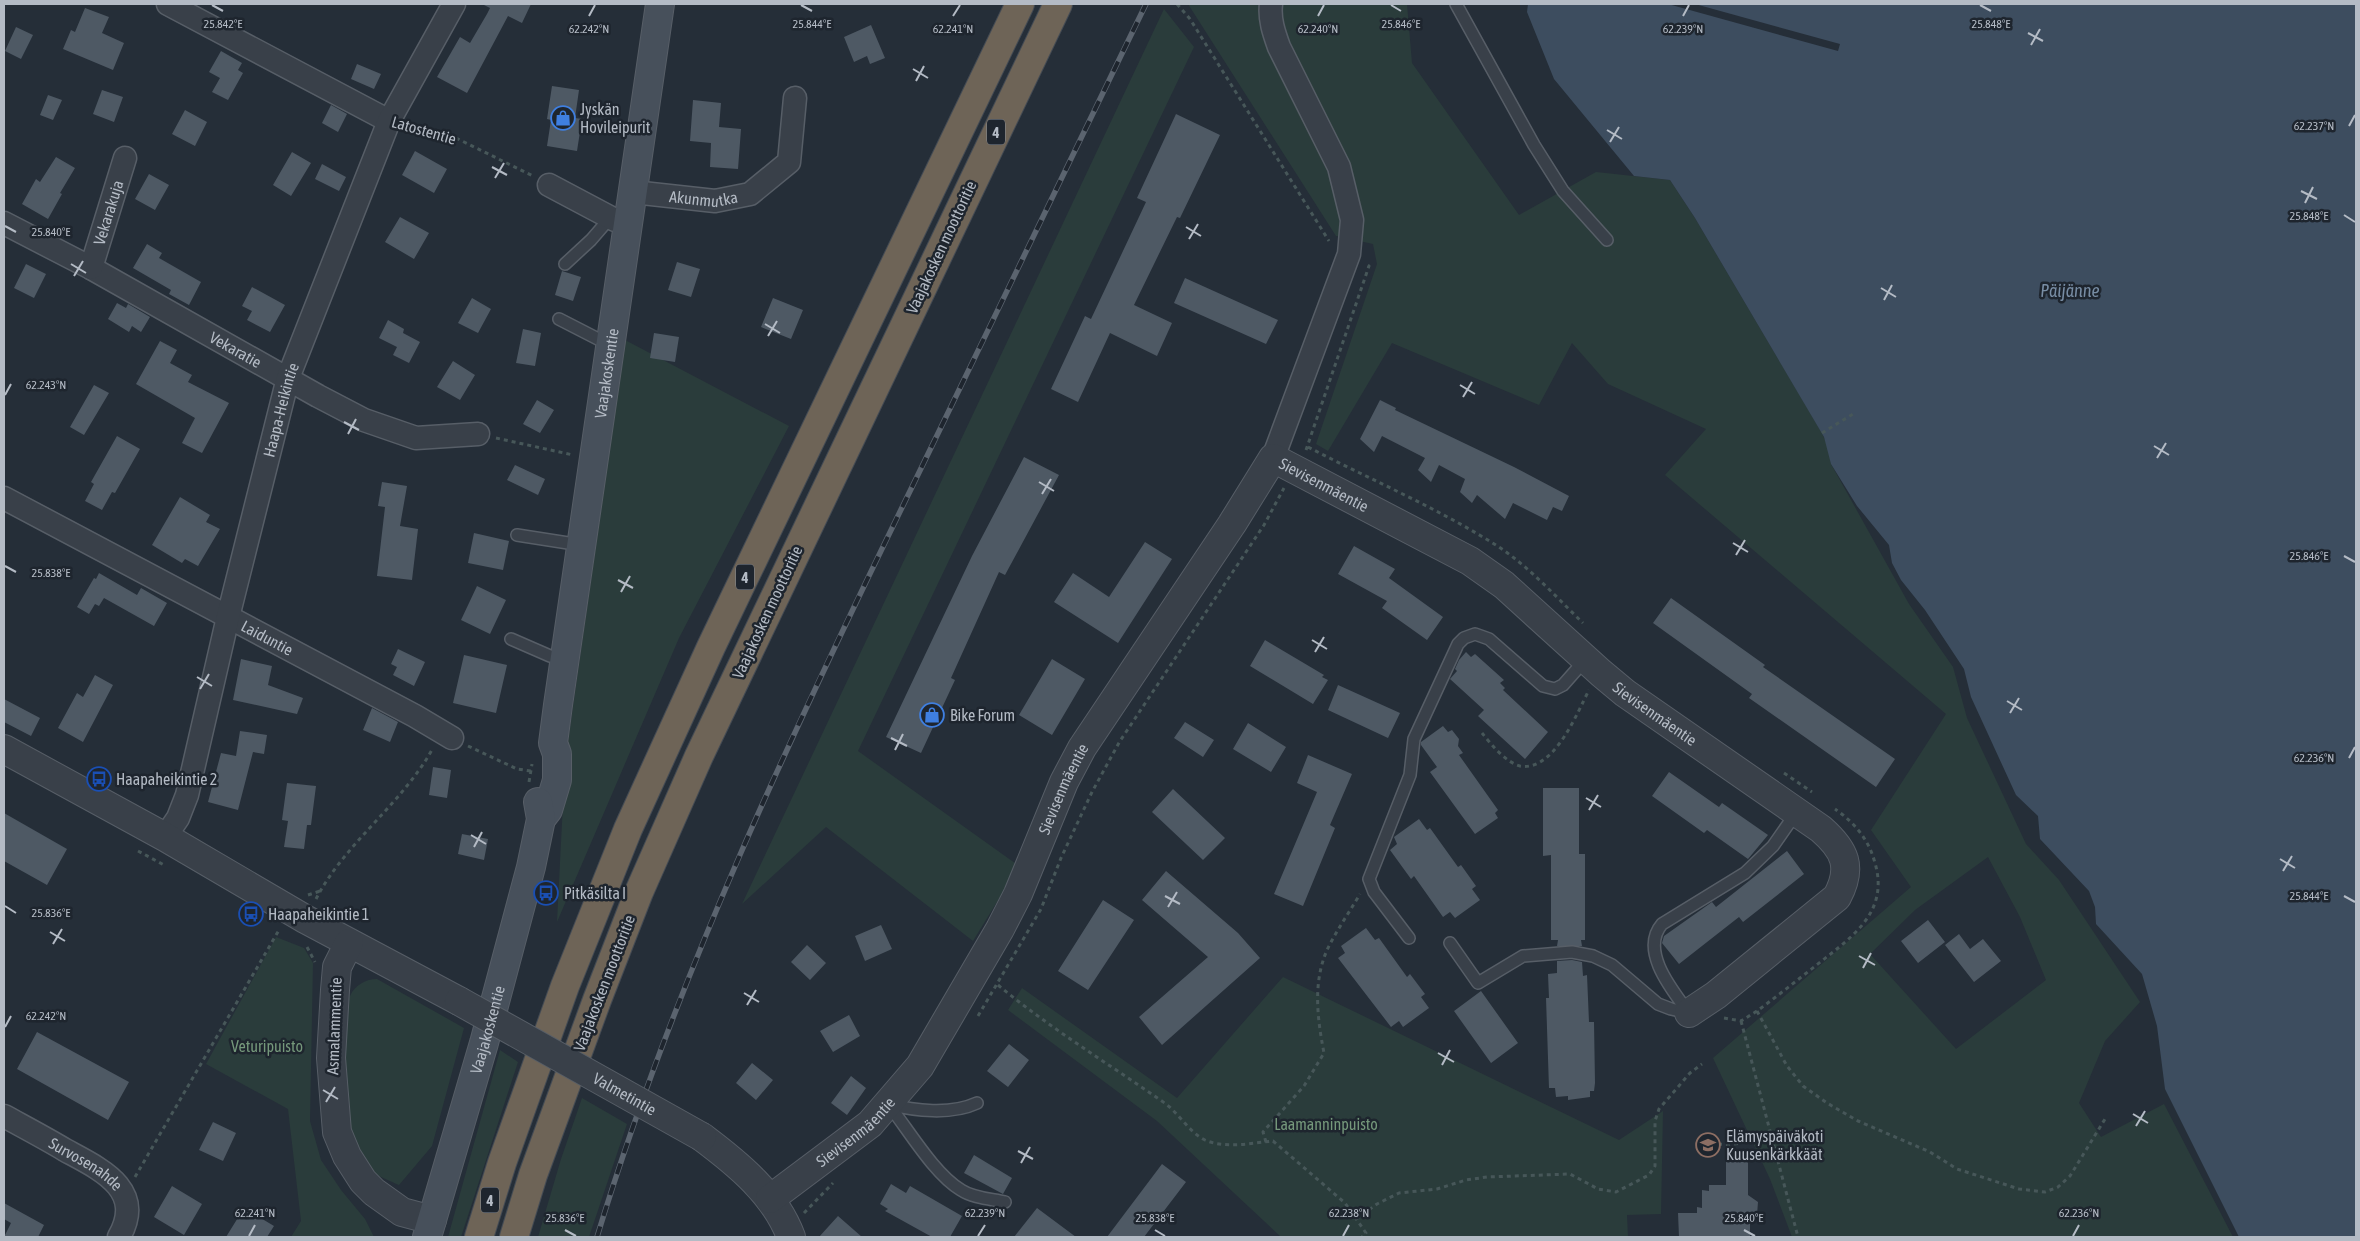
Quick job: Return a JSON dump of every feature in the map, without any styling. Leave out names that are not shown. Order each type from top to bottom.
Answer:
[{"type":"highway","name":"Vaajakosken moottoritie","points":[[479,1237],[502,1163],[565,986],[628,829],[711,647],[1020,4]]},
{"type":"highway","name":"Vaajakosken moottoritie","points":[[514,1237],[534,1175],[608,973],[639,892],[698,756],[1058,4]]},
{"type":"main road","name":"Vaajakoskentie","points":[[430,1229],[484,1043],[531,867],[540,819],[548,810],[557,780],[557,754],[553,743],[610,340],[619,220],[633,192],[660,4]]},
{"type":"street","name":"Latostentie","points":[[168,4],[389,122]]},
{"type":"street","name":"Haapa-Heikintie","points":[[165,837],[178,818],[187,795],[228,617],[288,378],[389,122],[454,4]]},
{"type":"street","points":[[1271,4],[1270,12],[1273,29],[1279,47],[1339,168],[1352,220],[1349,254],[1284,464]]},
{"type":"street","name":"Akunmutka","points":[[633,192],[715,201],[750,194],[789,162],[795,98]]},
{"type":"street","name":"Vekarakuja","points":[[90,268],[125,158]]},
{"type":"street","points":[[549,185],[619,220]]},
{"type":"street","name":"Vekaratie","points":[[4,223],[90,268],[364,420],[416,438],[478,434]]},
{"type":"street","name":"Sievisenmäentie","points":[[770,1199],[870,1124],[920,1066],[1000,929],[1018,894],[1064,782],[1082,748],[1232,524],[1284,464],[1470,561],[1504,585],[1625,693],[1796,812],[1833,840],[1844,858],[1846,875],[1837,897],[1716,995],[1689,1013]]},
{"type":"street","name":"Laiduntie","points":[[4,498],[415,716],[447,735]]},
{"type":"street","points":[[4,749],[165,837],[293,930],[349,943]]},
{"type":"street","name":"Asmalammentie","points":[[349,943],[337,967],[334,990],[331,1058],[337,1132],[347,1156],[363,1181],[374,1192],[430,1229]]},
{"type":"street","name":"Valmetintie","points":[[349,943],[408,972],[702,1137],[740,1165],[770,1199],[789,1233]]},
{"type":"street","name":"Survosenahde","points":[[4,1116],[106,1173],[120,1187],[128,1208],[124,1228],[118,1237]]},
{"type":"lane","points":[[1456,4],[1534,145],[1563,192],[1607,240]]},
{"type":"lane","points":[[565,264],[592,240],[619,220]]},
{"type":"lane","points":[[559,319],[598,339],[610,340]]},
{"type":"lane","points":[[517,535],[581,545]]},
{"type":"lane","points":[[1409,938],[1374,892],[1370,879],[1410,776],[1414,739],[1458,644],[1464,638],[1475,634],[1489,639],[1543,686],[1554,689],[1593,666]]},
{"type":"lane","points":[[511,639],[550,656],[565,658]]},
{"type":"lane","points":[[1689,1013],[1666,981],[1654,945],[1655,932],[1662,924],[1745,873],[1772,846],[1796,812]]},
{"type":"lane","points":[[1450,944],[1478,983],[1523,956],[1572,952],[1593,956],[1612,965],[1658,1004],[1671,1010],[1689,1013]]},
{"type":"lane","points":[[888,1104],[906,1109],[929,1110],[966,1108],[977,1103]]},
{"type":"lane","points":[[888,1104],[927,1155],[954,1186],[975,1196],[1005,1202]]},
{"type":"path","points":[[973,1024],[998,985],[1041,909],[1061,858],[1092,792],[1120,741],[1264,525],[1284,464],[1308,447],[1369,266],[1329,241],[1190,19],[1177,4]]},
{"type":"path","name":"Latostentie","points":[[389,122],[406,123],[458,139],[549,185]]},
{"type":"path","points":[[1822,433],[1853,414]]},
{"type":"path","points":[[478,434],[563,454]]},
{"type":"path","points":[[1482,733],[1495,749],[1520,766],[1539,761],[1557,747],[1564,737],[1591,686],[1593,666]]},
{"type":"path","points":[[120,1187],[135,1177],[293,930],[337,867],[406,787],[447,735],[517,769],[531,771]]},
{"type":"path","points":[[132,847],[166,866]]},
{"type":"path","points":[[1266,1142],[1263,1132],[1304,1086],[1324,1053],[1318,1024],[1318,984],[1329,945],[1370,879]]},
{"type":"path","name":"Asmalammentie","points":[[273,924],[293,930],[313,955],[317,967]]},
{"type":"path","points":[[998,985],[1034,1015],[1169,1106],[1194,1133],[1206,1140],[1221,1144],[1273,1141],[1345,1202],[1366,1232],[1362,1237]]},
{"type":"path","points":[[1757,1012],[1787,1066],[1803,1086],[1827,1103],[1858,1121],[1930,1152],[1957,1169],[2019,1189],[2045,1192],[2058,1187],[2070,1176],[2105,1119]]},
{"type":"path","points":[[1741,1021],[1798,1237]]},
{"type":"path","points":[[1356,1219],[1377,1204],[1399,1194],[1438,1189],[1466,1180],[1487,1177],[1570,1174],[1598,1189],[1616,1192],[1649,1175],[1655,1166],[1655,1121],[1659,1109],[1690,1073],[1702,1064]]},
{"type":"path","points":[[1718,1144],[1729,1145],[1745,1142],[1770,1134]]},
{"type":"path","points":[[789,1233],[840,1176]]},
{"type":"green space","points":[[1188,4],[1407,4],[1412,63],[1519,215],[1596,172],[1670,180],[1695,218],[1822,433],[1829,449],[1831,464],[1909,604],[1953,667],[1967,718],[2026,844],[2059,880],[2140,1002],[2105,1041],[2079,1103],[2101,1137],[2164,1104],[2233,1237],[1792,1237],[1770,1179],[1713,1058],[1911,887],[1871,830],[1946,714],[1665,475],[1706,429],[1608,384],[1572,343],[1539,405],[1392,343],[1328,451],[1316,444],[1377,264],[1373,244],[1336,236]],"holes":[[[1988,857],[2020,917],[2046,980],[1956,1049],[1870,954],[1915,910]]]},
{"type":"green space","points":[[1164,9],[1194,47],[858,751],[1019,866],[973,941],[826,827],[742,904]]},
{"type":"green space","points":[[625,340],[789,426],[679,638],[557,922],[565,763]]},
{"type":"green space","name":"Veturipuisto","points":[[276,937],[304,948],[313,963],[310,1121],[321,1160],[341,1190],[365,1219],[374,1237],[291,1237],[301,1221],[288,1109],[206,1064]]},
{"type":"green space","name":"Laamanninpuisto","points":[[1283,977],[1619,1140],[1663,1111],[1661,1214],[1627,1215],[1628,1237],[1281,1237],[1157,1121],[1008,1010],[1022,988],[1177,1098]]},
{"type":"green space","points":[[377,979],[464,1028],[432,1146],[399,1185],[369,1170],[356,1155],[345,1101],[344,1028],[350,996],[361,983]]},
{"type":"green space","points":[[500,1050],[518,1062],[461,1237],[448,1237]]},
{"type":"green space","points":[[582,1098],[627,1124],[589,1237],[538,1237],[561,1159]]},
{"type":"water","name":"Päijänne","points":[[1528,4],[2356,4],[2356,1237],[2239,1237],[2165,1089],[2157,1026],[2142,974],[2096,924],[2095,907],[2089,891],[2040,839],[2038,816],[2016,795],[1971,697],[1964,669],[1925,610],[1901,580],[1892,563],[1889,545],[1857,506],[1831,464],[1824,437],[1695,218],[1670,180],[1634,176],[1554,79],[1527,12]]},
{"type":"pier","points":[[1668,4],[1695,4],[1840,44],[1838,51]]},
{"type":"building","points":[[482,4],[531,4],[522,23],[508,16],[467,93],[437,77],[460,37],[470,43],[490,8]]},
{"type":"building","points":[[85,8],[109,17],[102,33],[124,43],[113,70],[63,49],[71,30],[75,32]]},
{"type":"building","points":[[871,25],[885,58],[870,64],[867,56],[854,62],[844,37]]},
{"type":"building","points":[[16,27],[33,35],[21,59],[5,51]]},
{"type":"building","points":[[221,51],[242,63],[238,70],[243,73],[228,100],[212,92],[220,78],[209,72]]},
{"type":"building","points":[[357,64],[381,74],[374,89],[351,79]]},
{"type":"building","name":"Jyskän Hovileipurit","points":[[552,86],[579,90],[575,118],[582,119],[577,151],[547,146],[551,120],[547,119]]},
{"type":"building","points":[[102,90],[123,97],[114,122],[93,114]]},
{"type":"building","points":[[48,95],[62,100],[53,120],[40,115]]},
{"type":"building","points":[[693,100],[721,103],[719,127],[741,129],[738,169],[710,167],[711,143],[690,141]]},
{"type":"building","points":[[331,105],[347,114],[338,132],[322,123]]},
{"type":"building","points":[[185,110],[207,122],[195,146],[172,134]]},
{"type":"building","points":[[1176,114],[1220,135],[1180,218],[1177,217],[1134,305],[1172,323],[1157,356],[1110,333],[1078,402],[1051,389],[1085,316],[1091,319],[1146,202],[1137,198]]},
{"type":"building","points":[[415,151],[447,169],[434,193],[402,175]]},
{"type":"building","points":[[292,152],[311,163],[291,196],[273,185]]},
{"type":"building","points":[[56,157],[75,168],[60,193],[62,194],[48,219],[22,204],[36,179],[40,182]]},
{"type":"building","points":[[322,164],[346,177],[339,191],[315,179]]},
{"type":"building","points":[[149,174],[169,185],[155,210],[135,199]]},
{"type":"building","points":[[400,217],[429,233],[414,259],[385,242]]},
{"type":"building","points":[[147,244],[162,253],[159,258],[201,282],[189,305],[169,294],[171,290],[133,268]]},
{"type":"building","points":[[677,262],[700,269],[691,297],[668,290]]},
{"type":"building","points":[[26,264],[46,274],[34,298],[14,288]]},
{"type":"building","points":[[562,271],[581,277],[573,301],[555,295]]},
{"type":"building","points":[[1185,278],[1278,320],[1266,344],[1174,303]]},
{"type":"building","points":[[252,287],[285,305],[270,332],[247,320],[252,311],[242,306]]},
{"type":"building","points":[[472,298],[491,309],[478,333],[458,323]]},
{"type":"building","points":[[773,298],[803,310],[791,339],[761,327]]},
{"type":"building","points":[[117,303],[126,308],[128,304],[150,317],[141,332],[132,326],[129,332],[108,319]]},
{"type":"building","points":[[388,320],[404,329],[403,333],[420,342],[409,363],[393,355],[397,347],[379,338]]},
{"type":"building","points":[[523,329],[541,333],[535,366],[516,363]]},
{"type":"building","points":[[654,333],[679,337],[675,362],[650,358]]},
{"type":"building","points":[[160,341],[177,350],[170,363],[192,375],[188,382],[229,403],[202,453],[182,443],[195,418],[136,384]]},
{"type":"building","points":[[453,361],[475,375],[460,400],[437,387]]},
{"type":"building","points":[[94,385],[109,393],[84,435],[70,427]]},
{"type":"building","points":[[537,400],[554,410],[540,433],[523,424]]},
{"type":"building","points":[[1380,400],[1396,408],[1395,410],[1514,467],[1569,496],[1562,511],[1553,507],[1547,520],[1513,503],[1505,519],[1477,495],[1472,503],[1460,492],[1465,479],[1439,465],[1431,482],[1418,470],[1425,458],[1382,436],[1374,452],[1360,439]]},
{"type":"building","points":[[117,436],[140,449],[115,493],[112,492],[102,510],[85,501],[94,484],[91,482]]},
{"type":"building","points":[[1024,457],[1059,475],[1005,575],[999,572],[951,678],[955,680],[921,753],[886,737],[972,556]]},
{"type":"building","points":[[515,465],[545,479],[538,495],[507,480]]},
{"type":"building","points":[[382,482],[407,486],[400,526],[418,529],[412,580],[377,576],[385,507],[378,506]]},
{"type":"building","points":[[180,497],[210,515],[206,522],[220,529],[198,566],[185,559],[182,563],[152,545]]},
{"type":"building","points":[[474,533],[509,541],[503,570],[468,563]]},
{"type":"building","points":[[1145,542],[1172,559],[1118,643],[1054,602],[1073,573],[1109,597]]},
{"type":"building","points":[[1354,546],[1395,569],[1389,578],[1443,617],[1427,640],[1382,608],[1387,601],[1338,574]]},
{"type":"building","points":[[99,573],[137,595],[141,588],[167,603],[154,626],[104,598],[99,606],[95,604],[89,614],[77,607]]},
{"type":"building","points":[[477,586],[506,600],[490,634],[461,620]]},
{"type":"building","points":[[1671,598],[1765,665],[1763,667],[1895,759],[1876,787],[1749,698],[1752,694],[1653,623]]},
{"type":"building","points":[[1265,640],[1324,675],[1322,677],[1328,680],[1313,704],[1250,666]]},
{"type":"building","points":[[398,649],[425,662],[414,686],[393,675],[397,667],[391,664]]},
{"type":"building","points":[[1466,652],[1471,657],[1475,654],[1504,680],[1500,683],[1505,688],[1503,690],[1548,732],[1525,759],[1478,716],[1484,710],[1450,679],[1457,671],[1455,669],[1459,660]]},
{"type":"building","points":[[464,655],[507,665],[496,713],[453,703]]},
{"type":"building","points":[[241,659],[272,666],[268,685],[303,698],[297,714],[233,700]]},
{"type":"building","points":[[1052,659],[1085,679],[1052,735],[1019,715]]},
{"type":"building","points":[[95,675],[113,685],[83,742],[58,728],[77,693],[83,697]]},
{"type":"building","points":[[1338,685],[1400,713],[1388,738],[1328,710]]},
{"type":"building","points":[[4,699],[40,718],[31,736],[4,722]]},
{"type":"building","points":[[372,708],[398,722],[390,742],[363,730]]},
{"type":"building","points":[[1185,722],[1214,740],[1203,757],[1174,738]]},
{"type":"building","points":[[1248,723],[1286,747],[1271,772],[1233,749]]},
{"type":"building","points":[[1443,726],[1448,732],[1452,730],[1459,739],[1458,746],[1463,753],[1459,755],[1498,810],[1495,813],[1498,818],[1475,834],[1430,772],[1437,767],[1421,745],[1421,742]]},
{"type":"building","points":[[240,731],[267,735],[264,754],[253,752],[238,810],[208,802],[221,753],[236,756]]},
{"type":"building","points":[[1308,755],[1352,774],[1330,825],[1335,828],[1303,906],[1274,894],[1317,792],[1297,783]]},
{"type":"building","points":[[433,767],[451,770],[447,798],[429,795]]},
{"type":"building","points":[[1669,772],[1719,807],[1722,803],[1768,835],[1748,859],[1707,830],[1704,833],[1652,796]]},
{"type":"building","points":[[287,783],[316,786],[311,825],[307,825],[304,849],[284,847],[288,821],[282,820]]},
{"type":"building","points":[[1543,788],[1579,788],[1579,854],[1585,854],[1585,940],[1581,940],[1582,946],[1557,946],[1558,940],[1551,940],[1551,855],[1543,856]]},
{"type":"building","points":[[1173,789],[1225,838],[1203,860],[1152,812]]},
{"type":"building","points":[[4,813],[67,849],[47,885],[4,861]]},
{"type":"building","points":[[1419,819],[1427,830],[1430,828],[1458,867],[1461,865],[1476,886],[1472,889],[1480,900],[1455,918],[1450,912],[1443,917],[1414,876],[1411,879],[1390,850],[1397,844],[1394,837]]},
{"type":"building","points":[[462,834],[488,839],[484,860],[458,854]]},
{"type":"building","points":[[1787,851],[1804,874],[1743,922],[1739,917],[1679,964],[1662,943],[1664,936],[1712,902],[1716,907]]},
{"type":"building","points":[[1166,871],[1238,933],[1260,958],[1162,1045],[1139,1017],[1208,957],[1142,900]]},
{"type":"building","points":[[1103,900],[1134,920],[1088,990],[1058,971]]},
{"type":"building","points":[[1928,920],[1945,942],[1918,963],[1901,941]]},
{"type":"building","points":[[881,925],[892,949],[865,961],[855,936]]},
{"type":"building","points":[[1366,928],[1375,940],[1379,938],[1407,977],[1410,974],[1425,994],[1421,997],[1429,1008],[1403,1027],[1399,1021],[1391,1027],[1338,958],[1345,953],[1341,946]]},
{"type":"building","points":[[1959,934],[1970,949],[1983,939],[2001,961],[1974,982],[1945,945]]},
{"type":"building","points":[[807,945],[826,963],[810,980],[791,962]]},
{"type":"building","points":[[1572,960],[1582,962],[1583,976],[1587,975],[1589,1022],[1594,1022],[1595,1083],[1594,1091],[1590,1091],[1590,1097],[1568,1100],[1568,1096],[1556,1097],[1555,1088],[1549,1088],[1546,998],[1549,998],[1548,974],[1557,973],[1557,961]]},
{"type":"building","points":[[1481,991],[1518,1043],[1491,1063],[1454,1011]]},
{"type":"building","points":[[849,1015],[860,1036],[833,1052],[820,1031]]},
{"type":"building","points":[[37,1032],[129,1082],[108,1120],[17,1069]]},
{"type":"building","points":[[1009,1044],[1029,1060],[1008,1087],[987,1071]]},
{"type":"building","points":[[752,1063],[773,1080],[756,1100],[736,1083]]},
{"type":"building","points":[[851,1076],[866,1088],[847,1115],[831,1103]]},
{"type":"building","points":[[213,1122],[236,1133],[223,1161],[199,1150]]},
{"type":"building","points":[[974,1155],[1012,1178],[1003,1194],[964,1173]]},
{"type":"building","points":[[1726,1162],[1748,1162],[1748,1195],[1758,1202],[1757,1215],[1750,1221],[1750,1237],[1679,1237],[1678,1213],[1697,1213],[1697,1207],[1702,1208],[1702,1190],[1709,1191],[1709,1185],[1726,1185]]},
{"type":"building","points":[[1162,1164],[1186,1182],[1144,1237],[1107,1237]]},
{"type":"building","points":[[891,1184],[906,1193],[910,1186],[962,1216],[950,1237],[932,1237],[885,1211],[888,1209],[880,1204]]},
{"type":"building","points":[[172,1186],[202,1204],[184,1235],[154,1217]]},
{"type":"building","points":[[4,1203],[44,1225],[38,1237],[4,1237],[11,1223],[4,1219]]},
{"type":"building","points":[[244,1208],[274,1226],[267,1237],[226,1237]]},
{"type":"building","points":[[1037,1208],[1076,1237],[1014,1237]]},
{"type":"building","points":[[838,1216],[862,1237],[819,1237]]},
{"type":"railway","points":[[597,1237],[628,1140],[663,1044],[700,950],[781,763],[1146,4]]},
{"type":"place","name":"Jyskän Hovileipurit","points":[[563,118]]},
{"type":"place","name":"Bike Forum","points":[[932,715]]},
{"type":"place","name":"Haapaheikintie 2","points":[[99,779]]},
{"type":"place","name":"Pitkäsilta I","points":[[546,893]]},
{"type":"place","name":"Haapaheikintie 1","points":[[251,914]]},
{"type":"place","name":"Elämyspäiväkoti Kuusenkärkkäät","points":[[1708,1145]]}]
